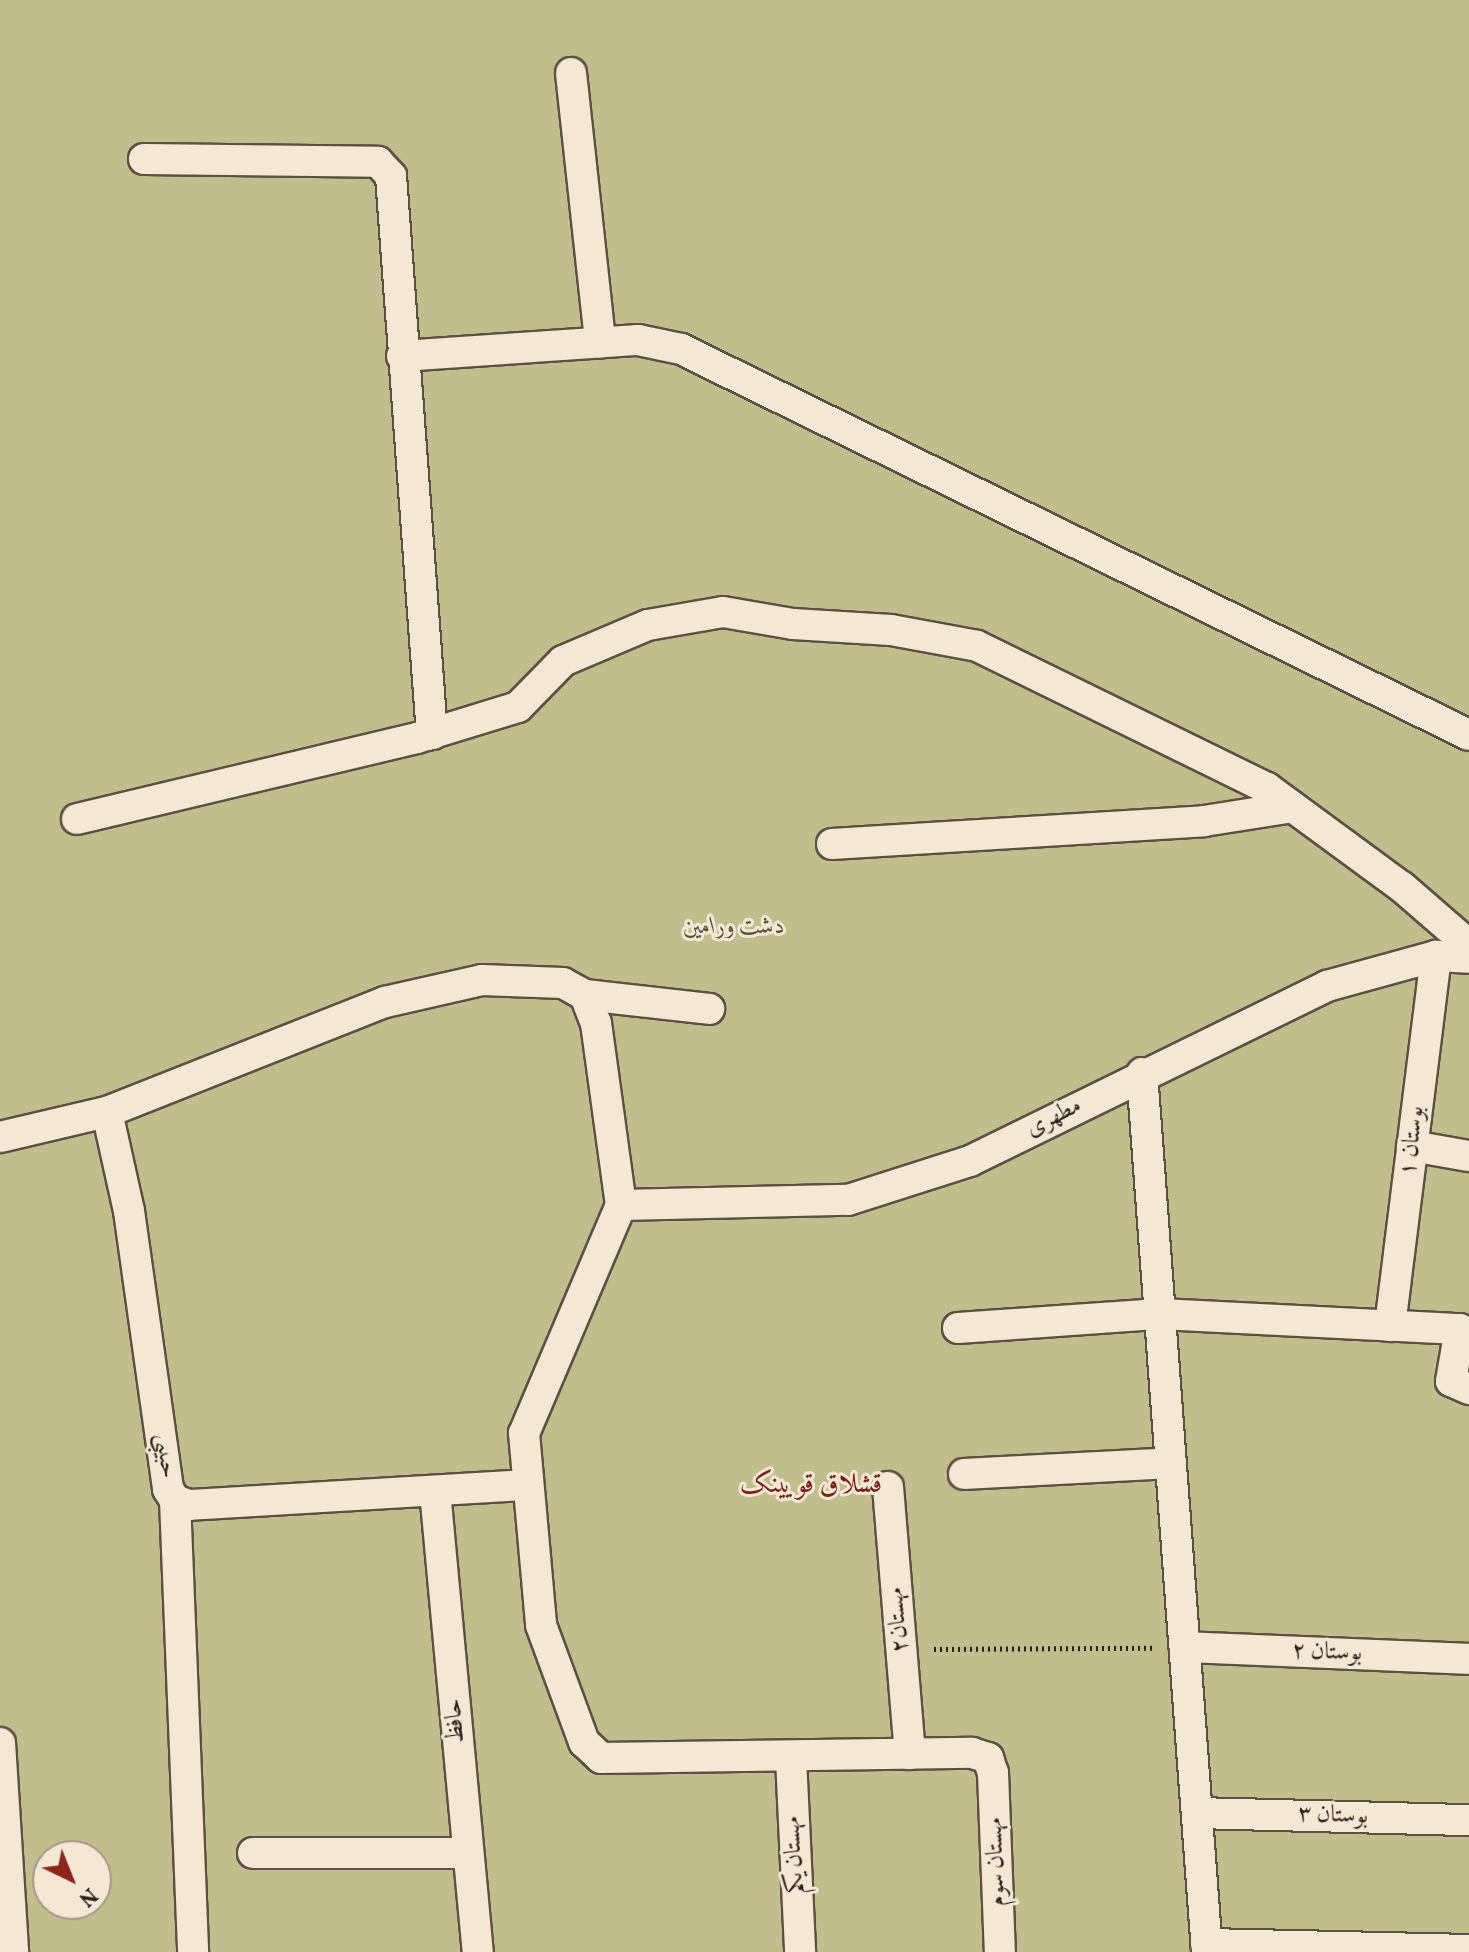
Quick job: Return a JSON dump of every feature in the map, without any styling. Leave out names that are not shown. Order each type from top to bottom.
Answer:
[{"type":"street","points":[[571,73],[600,342]]},
{"type":"street","points":[[144,159],[378,162],[391,176],[432,734]]},
{"type":"street","points":[[402,356],[638,340],[681,349],[1469,735]]},
{"type":"street","points":[[77,819],[432,734],[518,707],[563,661],[648,625],[723,612],[793,624],[891,630],[977,646],[1267,788],[1402,887],[1469,945]]},
{"type":"street","points":[[832,844],[1204,821],[1292,807]]},
{"type":"street","name":"مطهری","points":[[621,1205],[848,1200],[970,1161],[1142,1073],[1327,986],[1436,956],[1469,958]]},
{"type":"street","name":"بوستان ۱","points":[[1390,1326],[1436,956]]},
{"type":"street","points":[[0,1137],[107,1112],[385,1002],[482,980],[563,983],[585,995],[709,1009]]},
{"type":"street","points":[[585,995],[596,1023],[621,1205],[524,1433],[525,1485],[541,1625],[593,1755],[791,1758],[910,1754]]},
{"type":"street","points":[[1142,1073],[1207,1948],[1469,1950]]},
{"type":"street","name":"حبیبی","points":[[107,1112],[129,1211],[168,1489],[175,1500],[189,1505],[525,1485]]},
{"type":"street","points":[[1412,1146],[1469,1156]]},
{"type":"street","points":[[958,1328],[1160,1314],[1460,1329],[1451,1381],[1469,1389]]},
{"type":"street","points":[[964,1474],[1171,1463]]},
{"type":"street","name":"مهستان۲","points":[[888,1487],[910,1754]]},
{"type":"street","name":"حافظ","points":[[435,1491],[478,1952]]},
{"type":"street","points":[[175,1500],[193,1952]]},
{"type":"street","name":"بوستان ۲","points":[[1185,1647],[1469,1659]]},
{"type":"street","points":[[0,1743],[13,1952]]},
{"type":"street","name":"مهستان سوم","points":[[910,1754],[972,1753],[988,1758],[993,1773],[1000,1952]]},
{"type":"street","name":"مهستان یکم","points":[[791,1758],[800,1952]]},
{"type":"street","name":"بوستان ۳","points":[[1197,1813],[1469,1820]]},
{"type":"street","points":[[253,1853],[468,1853]]},
{"type":"path","points":[[902,1649],[1185,1647]]},
{"type":"green space","name":"دشت ورامین","points":[[0,0],[1469,0],[1469,1952],[0,1952]]},
{"type":"district","name":"قشلاق قویینک","points":[[811,1485]]}]
